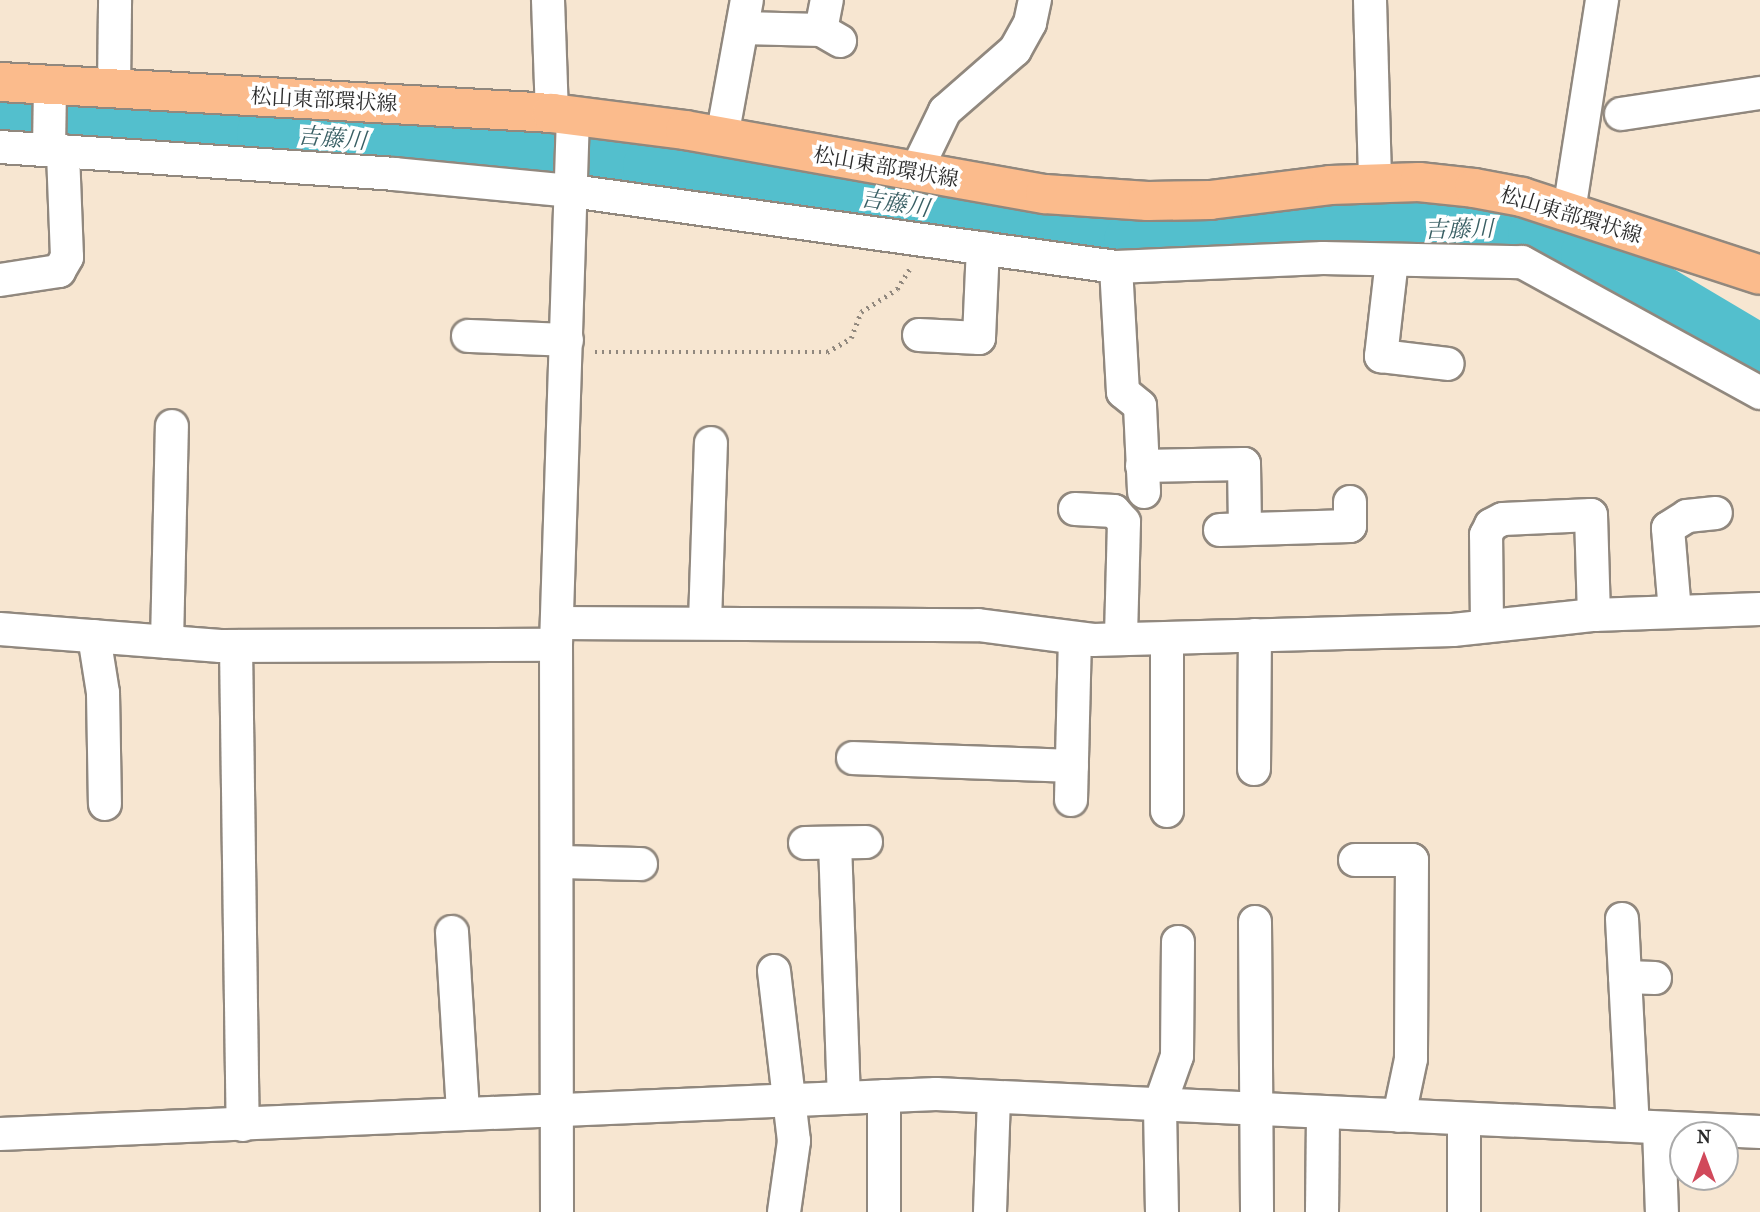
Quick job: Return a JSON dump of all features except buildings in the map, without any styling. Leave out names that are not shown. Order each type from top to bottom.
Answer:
[{"type":"main road","name":"松山東部環状線","points":[[0,82],[50,91],[114,88],[566,120],[722,137],[1045,194],[1148,201],[1210,200],[1375,183],[1474,188],[1569,211],[1760,275]]},
{"type":"street","points":[[114,88],[115,0]]},
{"type":"street","points":[[548,0],[566,120],[572,184],[556,634],[557,1212]]},
{"type":"street","points":[[915,173],[945,111],[1015,50],[1030,23],[1035,0]]},
{"type":"street","points":[[1370,0],[1375,183]]},
{"type":"street","points":[[1569,211],[1602,0]]},
{"type":"street","points":[[722,137],[744,14],[829,24]]},
{"type":"street","points":[[0,280],[59,271],[67,257],[50,91]]},
{"type":"street","points":[[1621,114],[1760,93]]},
{"type":"street","points":[[0,147],[54,148],[394,174],[572,184],[918,239],[1116,267],[1392,260],[1522,262],[1760,393]]},
{"type":"street","points":[[919,335],[979,338],[983,248]]},
{"type":"street","points":[[1392,260],[1381,356],[1448,364]]},
{"type":"street","points":[[1116,267],[1123,392],[1140,406],[1143,479],[1244,464],[1232,530],[1350,526],[1350,502]]},
{"type":"street","points":[[468,337],[567,346]]},
{"type":"street","points":[[167,642],[172,426]]},
{"type":"street","points":[[705,622],[711,443]]},
{"type":"street","points":[[1075,509],[1114,511],[1124,523],[1121,639]]},
{"type":"street","points":[[1675,612],[1668,528],[1687,516],[1716,513]]},
{"type":"street","points":[[1487,626],[1486,535],[1491,525],[1503,519],[1591,514],[1594,615]]},
{"type":"street","points":[[0,629],[236,646],[556,634],[705,622],[978,625],[1076,638],[1121,639],[1487,626],[1594,615],[1760,610]]},
{"type":"street","points":[[1254,769],[1255,635]]},
{"type":"street","points":[[94,636],[103,693],[105,804]]},
{"type":"street","points":[[1071,800],[1076,638]]},
{"type":"street","points":[[1167,638],[1167,811]]},
{"type":"street","points":[[236,646],[243,1125]]},
{"type":"street","points":[[853,758],[1072,766]]},
{"type":"street","points":[[844,1098],[820,843],[866,842]]},
{"type":"street","points":[[1355,860],[1412,860],[1411,1059],[1399,1116]]},
{"type":"street","points":[[558,862],[641,864]]},
{"type":"street","points":[[1622,919],[1640,978],[1646,1127],[1662,1212]]},
{"type":"street","points":[[1255,922],[1257,1212]]},
{"type":"street","points":[[452,932],[463,1113]]},
{"type":"street","points":[[1162,1212],[1160,1104],[1177,1056],[1178,942]]},
{"type":"street","points":[[774,971],[794,1141],[784,1212]]},
{"type":"street","points":[[0,1134],[884,1096],[994,1097],[1760,1132]]},
{"type":"street","points":[[884,1096],[884,1212]]},
{"type":"street","points":[[990,1212],[994,1097]]},
{"type":"street","points":[[1322,1212],[1323,1112]]},
{"type":"street","points":[[1464,1119],[1464,1212]]},
{"type":"path","points":[[567,346],[827,352],[851,338],[862,312],[897,289],[906,278],[918,239]]},
{"type":"waterway","name":"吉藤川","points":[[0,117],[266,133],[652,166],[1133,241],[1496,228],[1537,234],[1590,253],[1760,354]]}]
